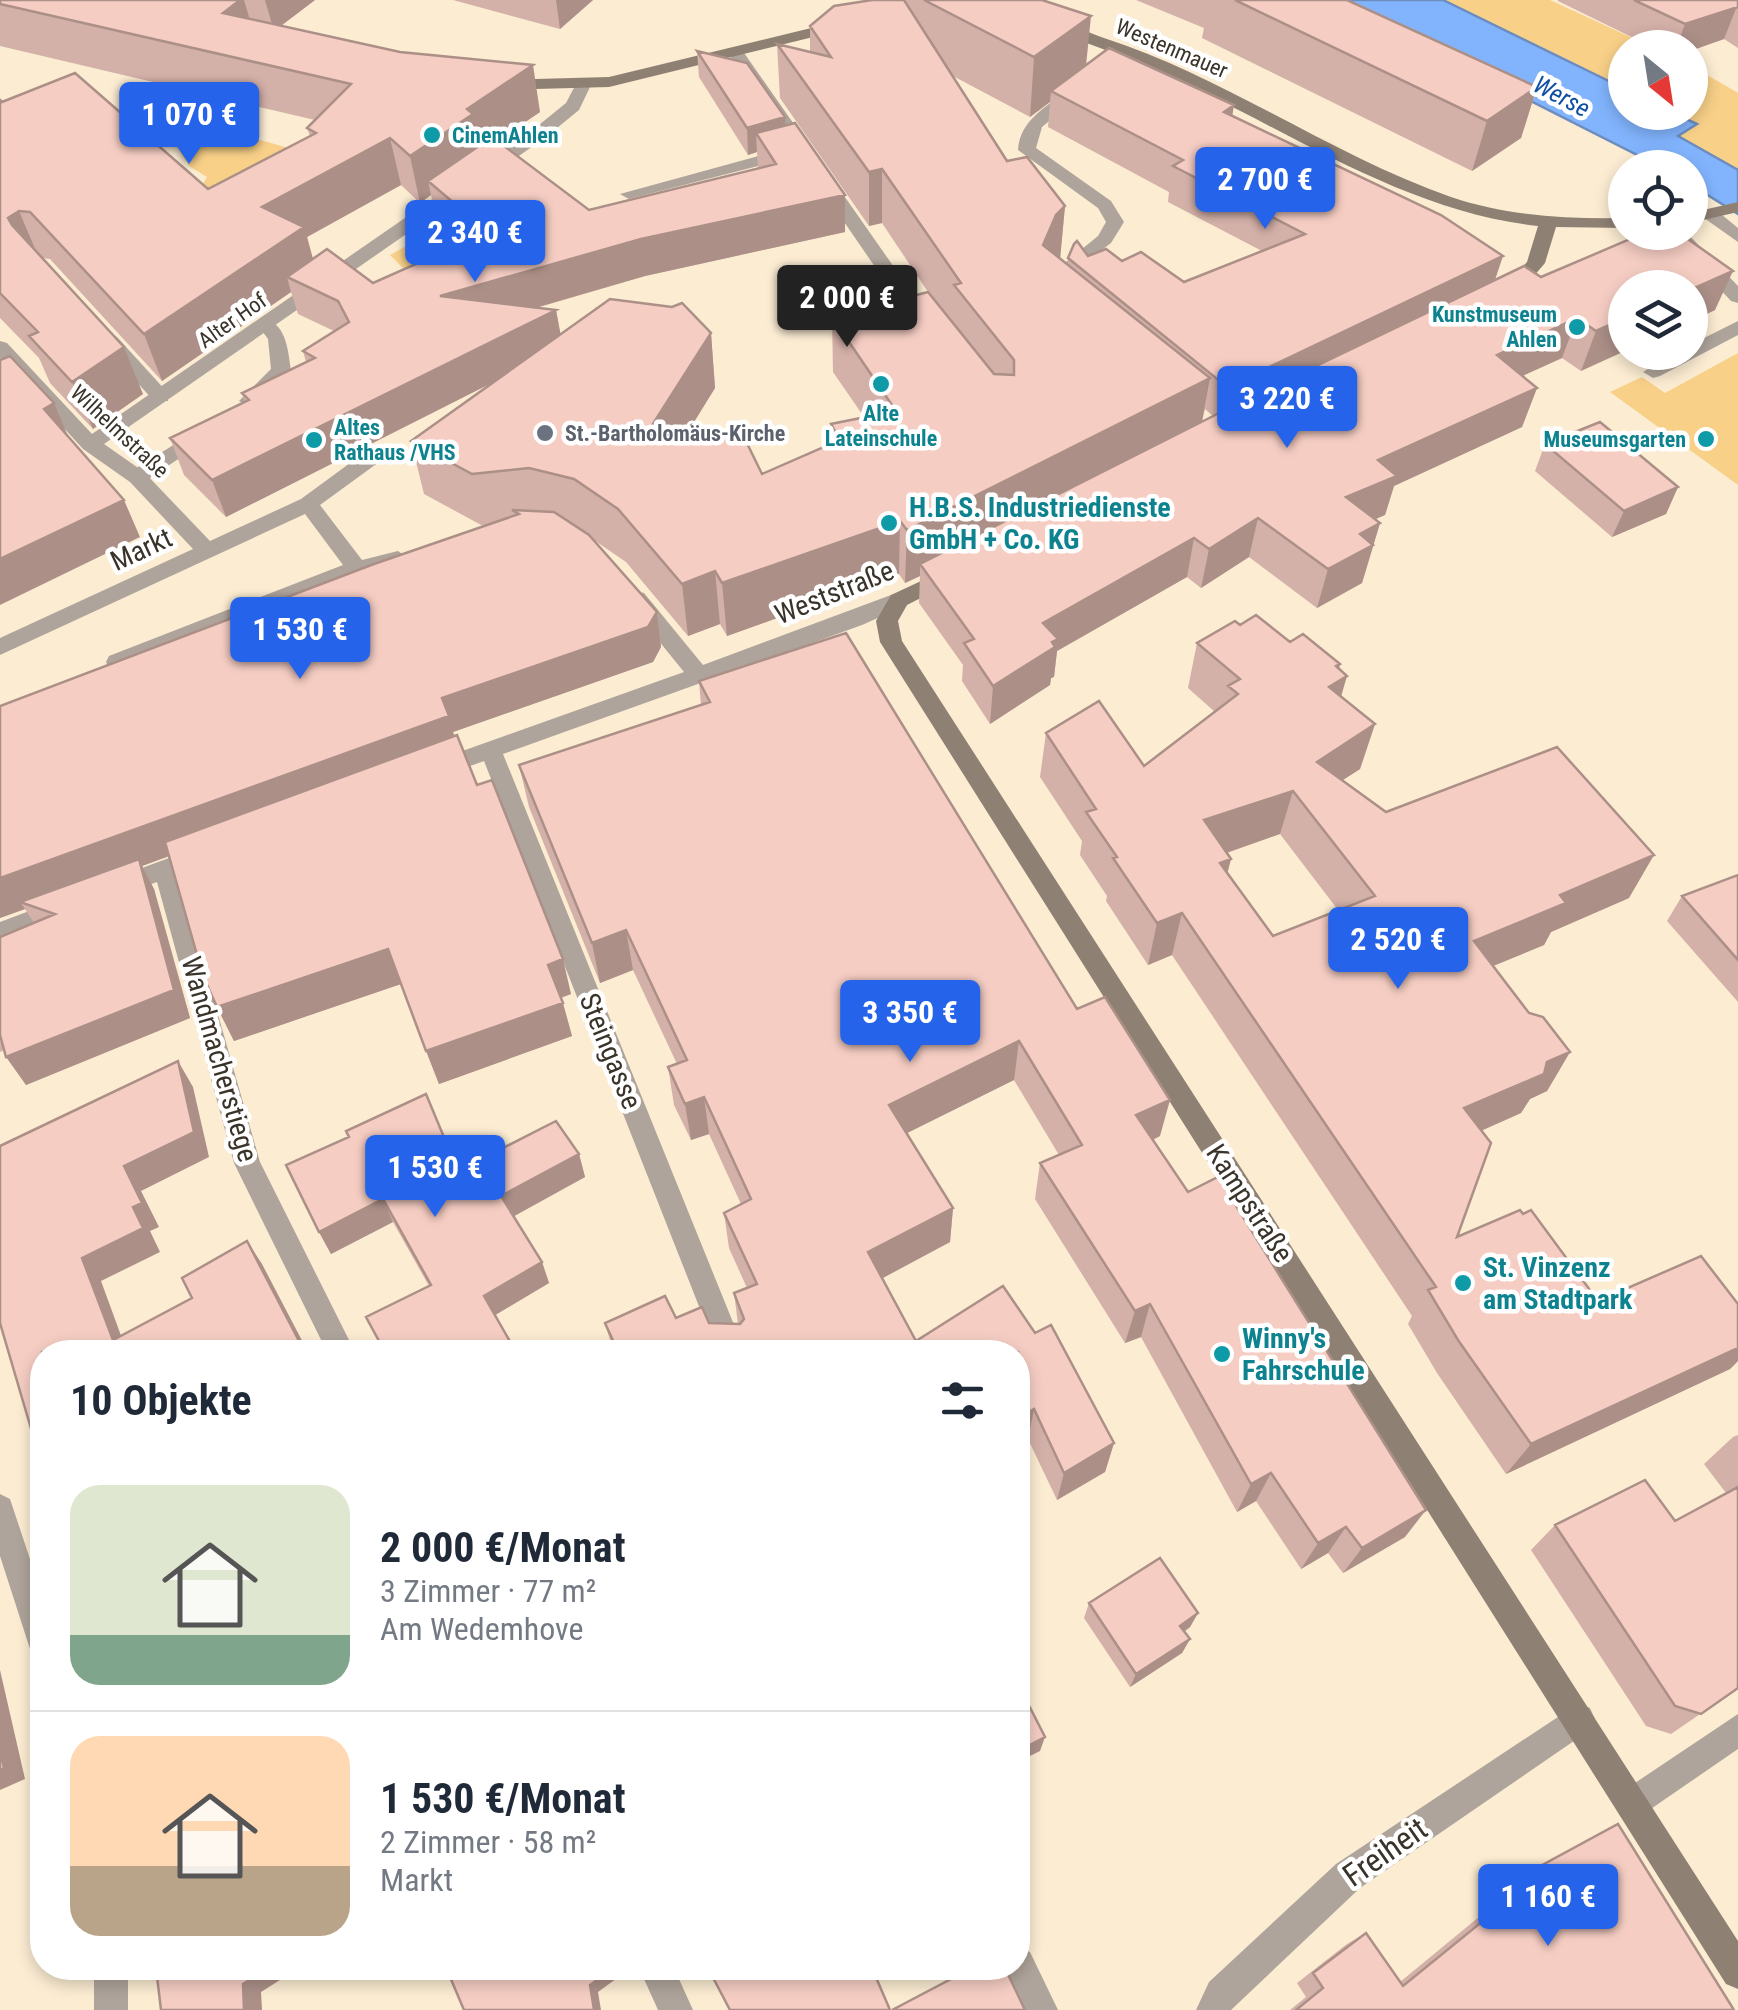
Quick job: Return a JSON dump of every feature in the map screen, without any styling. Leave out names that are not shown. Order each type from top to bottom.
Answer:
[{"type":"street","points":[[482,83],[583,85],[860,22]]},
{"type":"street","name":"Westenmauer","points":[[1033,22],[1198,82],[1357,165],[1446,202],[1548,222]]},
{"type":"street","points":[[736,53],[806,148],[935,338]]},
{"type":"street","points":[[1050,296],[1052,283],[1105,239],[1115,222],[1105,205],[1038,162],[1027,150],[1026,138],[1032,126],[1088,84]]},
{"type":"street","name":"Alter Hof","points":[[90,444],[540,133],[573,106],[583,85]]},
{"type":"street","points":[[629,194],[806,148]]},
{"type":"street","points":[[1708,214],[1734,209]]},
{"type":"street","points":[[1708,220],[1738,237]]},
{"type":"street","points":[[1486,307],[1524,281],[1536,263],[1548,222],[1608,224]]},
{"type":"street","points":[[1693,250],[1738,297]]},
{"type":"street","points":[[94,324],[161,397]]},
{"type":"street","points":[[138,477],[244,405],[281,370],[277,339],[266,324]]},
{"type":"street","points":[[1653,372],[1738,327]]},
{"type":"street","name":"Wilhelmstraße","points":[[0,347],[90,444],[138,477],[207,551]]},
{"type":"street","name":"Markt","points":[[0,647],[308,504],[383,449]]},
{"type":"street","points":[[308,504],[356,569]]},
{"type":"street","points":[[93,672],[356,569],[414,554]]},
{"type":"street","name":"Weststraße","points":[[418,776],[899,600],[962,568]]},
{"type":"street","points":[[619,580],[679,646],[699,675]]},
{"type":"street","name":"Kampstraße","points":[[899,600],[887,621],[891,642],[1738,1972]]},
{"type":"street","name":"Steingasse","points":[[490,749],[727,1340]]},
{"type":"street","points":[[0,932],[219,849]]},
{"type":"street","name":"Wandmacherstiege","points":[[165,869],[247,1162],[335,1340]]},
{"type":"street","points":[[0,1509],[30,1603]]},
{"type":"street","name":"Freiheit","points":[[1213,2010],[1221,1994],[1348,1876],[1579,1719]]},
{"type":"street","points":[[1630,1804],[1738,1730]]},
{"type":"street","points":[[111,1980],[111,2010]]},
{"type":"street","points":[[662,1980],[676,2010]]},
{"type":"street","points":[[1026,1980],[1041,2010]]},
{"type":"shaded area","points":[[1443,0],[1550,0],[1615,30],[1608,30],[1608,81]]},
{"type":"shaded area","points":[[1708,76],[1738,93],[1738,170],[1677,135],[1676,130],[1708,130]]},
{"type":"shaded area","points":[[204,124],[292,149],[194,200],[207,177],[189,166],[171,137]]},
{"type":"shaded area","points":[[433,231],[481,270],[430,295],[390,255]]},
{"type":"shaded area","name":"Museumsgarten","points":[[1738,353],[1738,485],[1610,392],[1642,377],[1665,393]]},
{"type":"water","name":"Werse","points":[[1331,0],[1443,0],[1608,81],[1608,130],[1688,130],[1678,136],[1703,150],[1627,150]]},
{"type":"water","points":[[1708,153],[1738,170],[1738,214],[1708,195]]},
{"type":"building","points":[[0,0],[240,0],[223,13],[400,52],[533,65],[467,109],[473,114],[410,156],[390,138],[262,207],[304,227],[144,334],[30,212],[19,211],[8,218],[124,347],[72,382],[29,336],[38,332],[0,293],[0,100],[75,73],[208,189],[316,133],[307,128],[351,84],[0,4]]},
{"type":"building","points":[[904,0],[1007,161],[1027,157],[1065,206],[1056,215],[1043,245],[1210,378],[907,530],[900,521],[722,583],[715,571],[682,584],[618,509],[574,479],[529,468],[472,474],[411,441],[610,299],[672,307],[682,303],[711,333],[642,441],[742,433],[762,474],[840,440],[831,424],[896,411],[832,317],[928,292],[994,374],[1014,375],[1014,360],[954,285],[961,283],[882,169],[869,172],[777,44],[831,57],[810,26],[834,6]]},
{"type":"building","points":[[924,0],[1042,0],[1091,16],[1034,57]]},
{"type":"building","points":[[1235,0],[1347,0],[1537,87],[1487,121]]},
{"type":"building","points":[[1634,0],[1738,0],[1738,7],[1685,24]]},
{"type":"building","points":[[1109,48],[1234,105],[1224,112],[1441,215],[1503,256],[1227,387],[1068,258],[1074,244],[1077,241],[1088,256],[1106,249],[1122,261],[1141,252],[1184,282],[1305,234],[1173,166],[1183,160],[1051,91]]},
{"type":"building","points":[[697,51],[747,63],[785,117],[747,128]]},
{"type":"building","points":[[795,123],[845,195],[641,239],[440,296],[556,310],[212,480],[170,438],[249,400],[242,393],[315,358],[303,351],[349,322],[338,301],[287,277],[327,249],[373,283],[488,232],[428,181],[492,137],[589,210],[776,164],[756,133]]},
{"type":"building","points":[[1608,248],[1703,250],[1733,271],[1708,282],[1708,270],[1608,270],[1608,326],[1596,331],[1577,318],[1497,355],[1537,388],[1378,460],[1397,476],[1346,497],[1380,523],[1360,534],[1373,545],[1328,569],[1258,518],[1209,549],[1194,538],[1043,623],[1058,639],[1052,642],[1055,647],[993,686],[964,643],[974,639],[920,564],[1235,405],[1524,266],[1541,277]]},
{"type":"building","points":[[10,356],[54,403],[44,409],[124,500],[0,559],[0,360]]},
{"type":"building","points":[[1600,422],[1678,487],[1624,511],[1545,444]]},
{"type":"building","points":[[512,510],[554,512],[589,535],[657,612],[648,627],[442,698],[449,716],[0,878],[0,706],[374,564],[519,514]]},
{"type":"building","points":[[1256,615],[1290,642],[1303,634],[1340,664],[1336,666],[1347,676],[1329,687],[1375,724],[1317,762],[1386,812],[1557,747],[1654,855],[1560,895],[1566,903],[1474,941],[1529,1013],[1543,1017],[1570,1052],[1547,1062],[1544,1074],[1464,1108],[1491,1143],[1457,1237],[1520,1210],[1523,1214],[1531,1210],[1598,1301],[1701,1256],[1738,1304],[1738,1348],[1531,1444],[1458,1340],[1428,1290],[1436,1287],[1182,913],[1157,923],[1086,812],[1096,809],[1046,733],[1099,701],[1144,766],[1238,694],[1228,686],[1240,679],[1197,643],[1235,621],[1240,625]],"holes":[[[1293,791],[1375,896],[1273,936],[1220,863],[1231,859],[1204,820]]]},
{"type":"building","points":[[846,633],[1077,1009],[1105,997],[1170,1100],[1136,1115],[1188,1192],[1218,1177],[1426,1510],[1362,1548],[1346,1527],[1318,1543],[1271,1473],[1251,1484],[1150,1304],[1135,1311],[1040,1163],[1082,1145],[1019,1041],[889,1105],[953,1208],[868,1252],[915,1340],[613,1340],[605,1323],[665,1296],[676,1318],[702,1307],[709,1323],[740,1324],[744,1319],[734,1293],[757,1284],[724,1213],[751,1199],[704,1097],[685,1104],[668,1067],[687,1060],[626,930],[592,943],[519,765],[710,702],[699,681]]},
{"type":"building","points":[[457,735],[477,785],[492,780],[563,959],[548,965],[563,1003],[426,1051],[388,949],[217,1007],[203,976],[165,842]]},
{"type":"building","points":[[139,859],[174,990],[6,1057],[0,1035],[0,937],[55,914],[20,902]]},
{"type":"building","points":[[1738,875],[1738,960],[1682,896]]},
{"type":"building","points":[[178,1061],[194,1132],[124,1166],[142,1203],[133,1207],[143,1228],[82,1258],[113,1340],[30,1340],[30,1425],[0,1323],[0,1146]]},
{"type":"building","points":[[426,1094],[458,1171],[556,1121],[579,1154],[501,1196],[542,1262],[484,1296],[509,1340],[378,1340],[366,1317],[431,1285],[383,1199],[319,1232],[286,1165],[349,1137],[346,1131]]},
{"type":"building","points":[[247,1241],[298,1340],[113,1340],[192,1298],[182,1278]]},
{"type":"building","points":[[1003,1286],[1035,1333],[1051,1325],[1114,1443],[1064,1473],[1034,1409],[1030,1411],[1030,1340],[918,1340]]},
{"type":"building","points":[[1645,1480],[1675,1521],[1738,1487],[1738,1688],[1701,1714],[1675,1706],[1555,1525]]},
{"type":"building","points":[[1160,1558],[1198,1613],[1180,1626],[1190,1639],[1136,1674],[1089,1603]]},
{"type":"building","points":[[1030,1708],[1045,1737],[1030,1745]]},
{"type":"building","points":[[1618,1824],[1734,2010],[1296,2010],[1323,1988],[1313,1973],[1366,1933],[1403,1986],[1526,1886],[1522,1876]]},
{"type":"building","points":[[157,1980],[250,1980],[243,1984],[244,2010],[161,2010]]},
{"type":"building","points":[[451,1980],[597,1980],[590,1985],[594,2010],[464,2010]]},
{"type":"building","points":[[714,1980],[877,1980],[890,2010],[730,2010]]},
{"type":"building","points":[[949,1980],[1011,1980],[1025,2010],[892,2010]]},
{"type":"place","name":"CinemAhlen","points":[[432,135]]},
{"type":"place","name":"Kunstmuseum Ahlen","points":[[1577,327]]},
{"type":"place","name":"Alte Lateinschule","points":[[881,384]]},
{"type":"place","name":"St.-Bartholomäus-Kirche","points":[[545,433]]},
{"type":"place","name":"Museumsgarten","points":[[1706,439]]},
{"type":"place","name":"Altes Rathaus /VHS","points":[[314,440]]},
{"type":"place","name":"H.B.S. Industriedienste GmbH + Co. KG","points":[[889,523]]},
{"type":"place","name":"St. Vinzenz am Stadtpark","points":[[1463,1283]]},
{"type":"place","name":"Winny's Fahrschule","points":[[1222,1354]]}]
